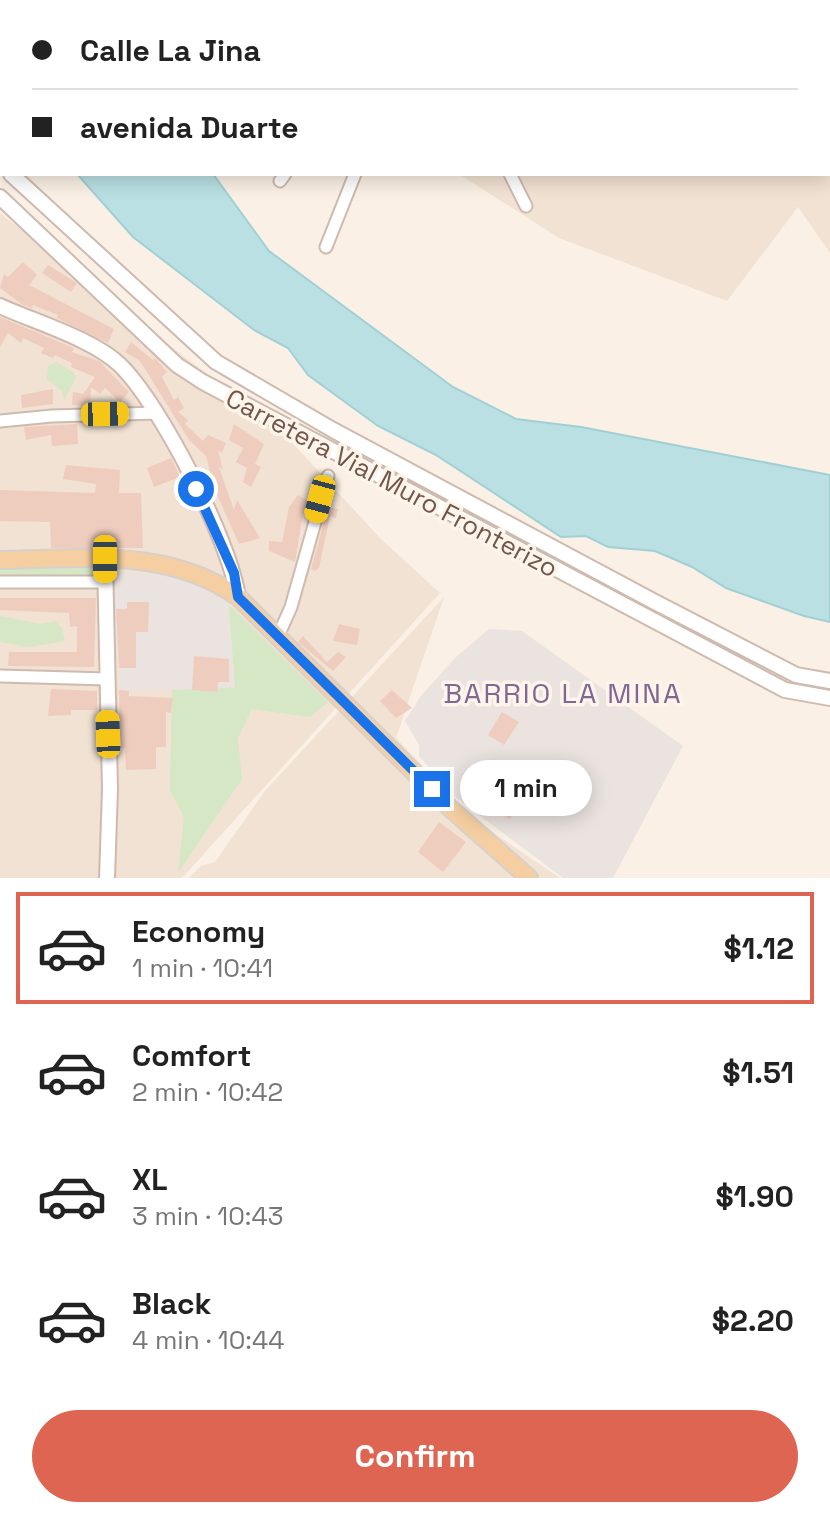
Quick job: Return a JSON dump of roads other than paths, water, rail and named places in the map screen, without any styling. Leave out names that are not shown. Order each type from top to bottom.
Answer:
[{"type":"main road","points":[[0,560],[159,562],[198,572],[238,597],[522,876]]},
{"type":"street","name":"Carretera Vial Muro Fronterizo","points":[[13,176],[216,362],[333,430],[667,608],[796,675],[830,681]]},
{"type":"street","points":[[326,247],[354,176]]},
{"type":"street","points":[[511,176],[526,206]]},
{"type":"street","name":"Carretera Vial Muro Fronterizo","points":[[0,197],[177,365],[203,382],[785,690],[830,698]]},
{"type":"street","points":[[0,306],[92,347],[119,364],[158,413],[221,539],[234,573],[238,597]]},
{"type":"street","points":[[0,421],[158,413]]},
{"type":"street","points":[[278,636],[291,607],[328,476]]},
{"type":"street","points":[[105,559],[110,789],[107,878]]},
{"type":"street","points":[[0,582],[105,582]]},
{"type":"street","points":[[0,676],[107,679]]},
{"type":"water","points":[[79,176],[214,176],[269,251],[453,387],[516,419],[581,427],[830,475],[830,622],[726,588],[692,567],[655,551],[608,547],[586,536],[561,537],[436,455],[378,426],[308,375],[288,348],[254,330],[133,237]]},
{"type":"district","name":"BARRIO LA MINA","points":[[563,693]]}]
